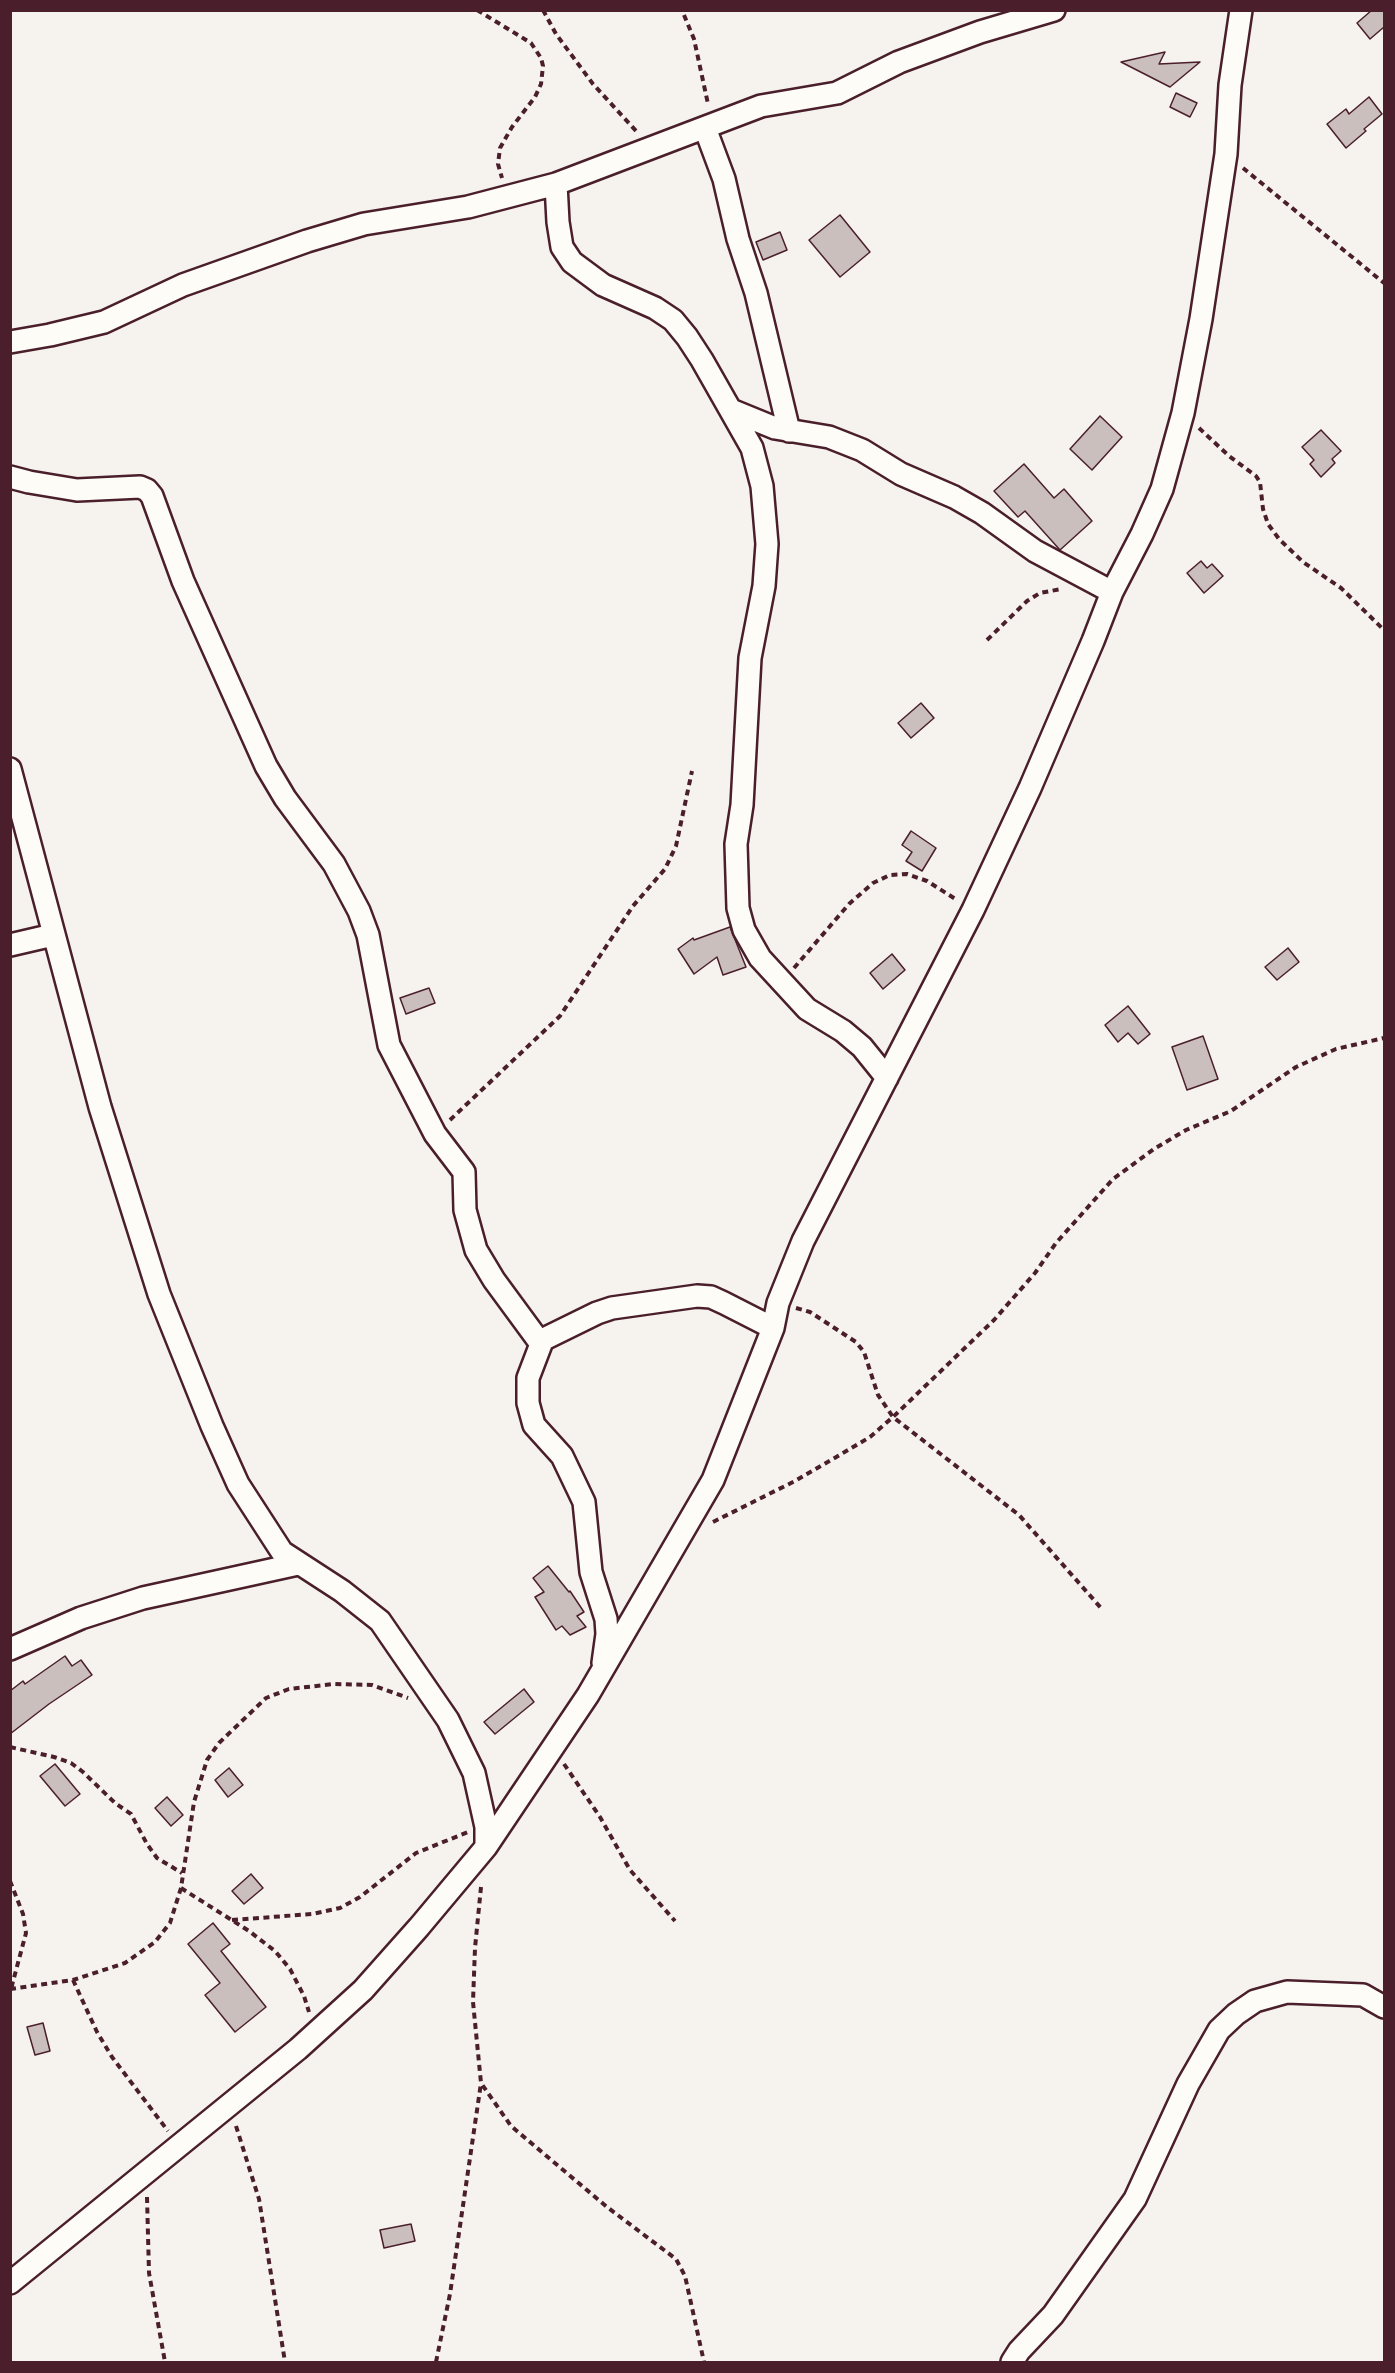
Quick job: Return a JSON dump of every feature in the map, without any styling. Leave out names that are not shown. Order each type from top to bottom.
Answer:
[{"type":"street","points":[[10,342],[104,322],[183,285],[307,241],[364,224],[468,207],[555,184],[761,106],[837,93],[909,58],[980,32],[1054,10]]},
{"type":"street","points":[[10,2283],[312,2037],[363,1990],[419,1927],[552,1746],[602,1673],[713,1479],[773,1328],[778,1303],[803,1241],[973,910],[1030,788],[1112,592],[1162,489],[1183,413],[1206,289],[1226,154],[1230,85],[1241,10]]},
{"type":"street","points":[[709,126],[738,239],[756,293],[789,431]]},
{"type":"street","points":[[555,184],[562,247],[572,262],[603,285],[655,308],[673,320],[687,337],[752,448],[762,486],[767,544],[764,586],[750,658],[742,805],[736,844],[738,908],[752,946],[760,958],[813,1014],[843,1031],[862,1047],[887,1078]]},
{"type":"street","points":[[731,410],[775,428],[829,437],[862,450],[902,474],[954,497],[982,513],[1035,551],[1112,592]]},
{"type":"street","points":[[10,477],[76,490],[140,487],[152,496],[183,581],[266,765],[285,798],[334,864],[359,911],[368,935],[390,1045],[435,1134],[464,1172],[465,1210],[476,1250],[494,1280],[540,1341],[540,1348],[528,1378],[528,1403],[534,1425],[562,1456],[584,1502],[591,1572],[606,1619],[607,1634],[602,1673]]},
{"type":"street","points":[[10,769],[100,1107],[159,1294],[212,1426],[238,1484],[282,1552],[371,1612],[392,1636],[448,1720],[474,1773],[486,1837]]},
{"type":"street","points":[[10,945],[53,935]]},
{"type":"street","points":[[540,1341],[612,1308],[697,1296],[711,1297],[773,1328]]},
{"type":"street","points":[[10,1649],[81,1618],[143,1598],[298,1564]]},
{"type":"street","points":[[1012,2362],[1053,2315],[1135,2199],[1188,2084],[1220,2030],[1236,2014],[1255,2001],[1287,1992],[1363,1995],[1384,2007]]},
{"type":"path","points":[[477,10],[531,43],[541,58],[543,66],[543,75],[536,97],[512,127],[500,148],[498,164],[508,196]]},
{"type":"path","points":[[543,10],[556,34],[593,84],[653,148]]},
{"type":"path","points":[[684,15],[694,39],[709,126]]},
{"type":"path","points":[[1226,154],[1384,283]]},
{"type":"path","points":[[1183,413],[1229,456],[1256,476],[1260,482],[1263,509],[1268,524],[1279,539],[1303,561],[1341,588],[1384,630]]},
{"type":"path","points":[[987,640],[1027,601],[1040,593],[1067,588]]},
{"type":"path","points":[[435,1134],[560,1016],[615,933],[665,869],[676,846],[692,771]]},
{"type":"path","points":[[782,981],[849,904],[873,883],[890,875],[907,874],[927,881],[973,910]]},
{"type":"path","points":[[678,1541],[804,1476],[870,1437],[893,1418],[994,1320],[1035,1273],[1056,1243],[1113,1179],[1154,1149],[1186,1130],[1231,1111],[1296,1067],[1336,1050],[1384,1038]]},
{"type":"path","points":[[778,1303],[810,1312],[856,1342],[864,1352],[878,1395],[893,1418],[1019,1515],[1101,1608]]},
{"type":"path","points":[[10,1881],[23,1914],[26,1933],[11,1989],[73,1980],[124,1963],[155,1942],[170,1923],[181,1888],[194,1802],[207,1760],[219,1743],[266,1698],[289,1689],[334,1684],[372,1685],[414,1702]]},
{"type":"path","points":[[552,1746],[600,1817],[630,1870],[675,1921]]},
{"type":"path","points":[[10,1747],[71,1763],[115,1803],[131,1814],[147,1844],[157,1857],[182,1873]]},
{"type":"path","points":[[232,1920],[312,1914],[340,1908],[360,1897],[416,1853],[455,1836],[486,1837],[475,1948],[473,2002],[481,2083],[450,2294],[436,2362]]},
{"type":"path","points":[[181,1888],[232,1920],[275,1951],[290,1970],[304,1996],[310,2016],[312,2037]]},
{"type":"path","points":[[73,1980],[112,2058],[160,2119],[176,2147]]},
{"type":"path","points":[[481,2083],[511,2126],[607,2207],[676,2259],[685,2276],[704,2362]]},
{"type":"path","points":[[229,2105],[259,2199],[285,2362]]},
{"type":"path","points":[[146,2174],[149,2273],[165,2362]]},
{"type":"building","points":[[1372,10],[1384,10],[1384,27],[1370,39],[1357,23]]},
{"type":"building","points":[[1165,52],[1159,64],[1200,62],[1170,87],[1121,62]]},
{"type":"building","points":[[1176,93],[1197,103],[1190,117],[1170,107]]},
{"type":"building","points":[[1369,97],[1382,114],[1346,148],[1327,124],[1346,109],[1349,114]]},
{"type":"building","points":[[840,215],[870,252],[840,277],[809,240]]},
{"type":"building","points":[[780,232],[787,250],[763,260],[756,242]]},
{"type":"building","points":[[1100,416],[1122,437],[1092,470],[1070,449]]},
{"type":"building","points":[[1321,430],[1341,451],[1332,459],[1335,463],[1321,477],[1310,464],[1314,460],[1302,447]]},
{"type":"building","points":[[1024,464],[1054,498],[1064,489],[1092,521],[1060,550],[1025,511],[1018,517],[994,491]]},
{"type":"building","points":[[1201,561],[1207,568],[1212,564],[1223,576],[1204,593],[1187,573]]},
{"type":"building","points":[[921,703],[934,718],[911,738],[898,723]]},
{"type":"building","points":[[911,831],[936,848],[922,871],[906,861],[912,852],[902,845]]},
{"type":"building","points":[[730,927],[746,967],[723,975],[717,957],[694,974],[678,949],[693,938],[694,940]]},
{"type":"building","points":[[1288,948],[1299,962],[1277,980],[1265,967]]},
{"type":"building","points":[[892,954],[905,970],[883,989],[870,973]]},
{"type":"building","points":[[429,988],[435,1003],[406,1014],[400,998]]},
{"type":"building","points":[[1128,1006],[1150,1034],[1138,1044],[1128,1033],[1118,1042],[1105,1025]]},
{"type":"building","points":[[1203,1036],[1218,1079],[1187,1090],[1172,1047]]},
{"type":"building","points":[[548,1566],[570,1591],[584,1612],[577,1616],[586,1627],[570,1635],[562,1626],[556,1630],[535,1597],[544,1592],[533,1578]]},
{"type":"building","points":[[65,1656],[72,1666],[81,1660],[92,1675],[10,1734],[10,1691],[23,1681],[25,1684]]},
{"type":"building","points":[[524,1689],[534,1702],[495,1734],[484,1722]]},
{"type":"building","points":[[55,1764],[80,1794],[65,1806],[40,1776]]},
{"type":"building","points":[[229,1768],[243,1785],[228,1797],[215,1780]]},
{"type":"building","points":[[167,1797],[183,1815],[171,1826],[155,1808]]},
{"type":"building","points":[[251,1874],[263,1888],[244,1904],[232,1891]]},
{"type":"building","points":[[213,1923],[230,1944],[221,1951],[266,2007],[235,2032],[205,1995],[220,1983],[188,1944]]},
{"type":"building","points":[[43,2023],[50,2051],[35,2055],[27,2027]]},
{"type":"building","points":[[411,2224],[415,2241],[384,2248],[380,2230]]}]
